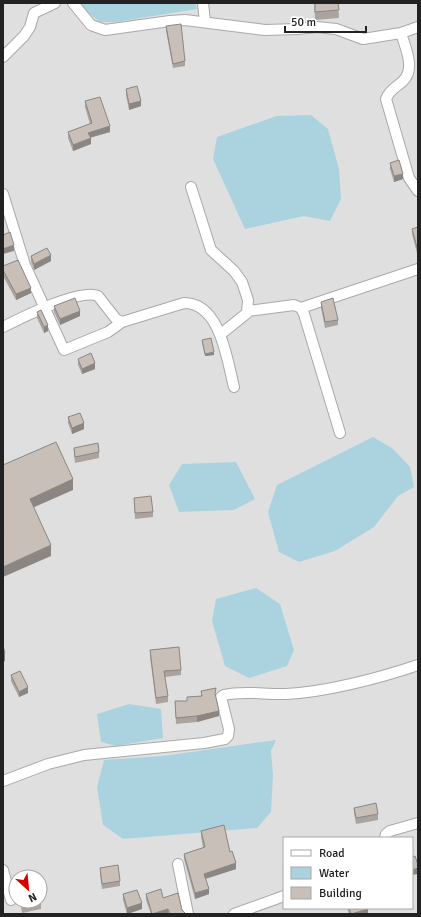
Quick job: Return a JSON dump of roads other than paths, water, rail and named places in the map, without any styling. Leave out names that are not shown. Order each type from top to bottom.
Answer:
[{"type":"street","points":[[3,57],[24,36],[30,27],[34,14],[55,3]]},
{"type":"street","points":[[74,3],[91,25],[105,30],[170,21],[205,22],[265,30],[297,29],[318,26],[336,29],[362,39],[401,33],[418,27]]},
{"type":"street","points":[[203,3],[205,22]]},
{"type":"street","points":[[401,33],[410,66],[408,75],[403,82],[389,91],[386,99],[409,178],[418,191]]},
{"type":"street","points":[[191,186],[211,250],[238,277],[248,300],[248,311]]},
{"type":"street","points":[[3,194],[25,265],[43,308],[64,350],[108,332],[122,322],[184,303],[190,303],[200,306],[221,334],[234,387]]},
{"type":"street","points":[[301,308],[418,269]]},
{"type":"street","points":[[3,327],[43,308],[77,296],[95,295],[101,299],[116,319],[122,322]]},
{"type":"street","points":[[221,334],[248,311],[294,305],[301,308],[340,433]]},
{"type":"street","points":[[3,781],[48,764],[84,755],[204,743],[225,739],[228,736],[228,729],[221,697],[224,695],[310,692],[389,674],[418,665]]},
{"type":"street","points":[[385,837],[386,834],[390,831],[418,823]]},
{"type":"street","points":[[178,864],[188,914]]},
{"type":"street","points":[[3,870],[8,889]]},
{"type":"street","points":[[234,914],[283,896]]},
{"type":"water","points":[[78,3],[195,3],[197,9],[116,22],[100,22]]},
{"type":"water","points":[[311,115],[328,129],[339,169],[341,199],[330,221],[304,216],[245,229],[213,159],[217,137],[277,116]]},
{"type":"water","points":[[373,437],[392,448],[410,467],[414,487],[398,496],[374,527],[335,551],[299,562],[279,552],[268,512],[277,485]]},
{"type":"water","points":[[236,462],[255,499],[234,510],[179,512],[169,485],[182,464]]},
{"type":"water","points":[[256,588],[280,604],[294,650],[287,666],[249,678],[225,666],[212,621],[216,599]]},
{"type":"water","points":[[129,704],[161,709],[163,738],[116,746],[101,742],[97,714]]},
{"type":"water","points":[[276,740],[271,751],[273,775],[271,812],[257,828],[123,839],[103,825],[97,787],[104,760],[163,756]]}]
